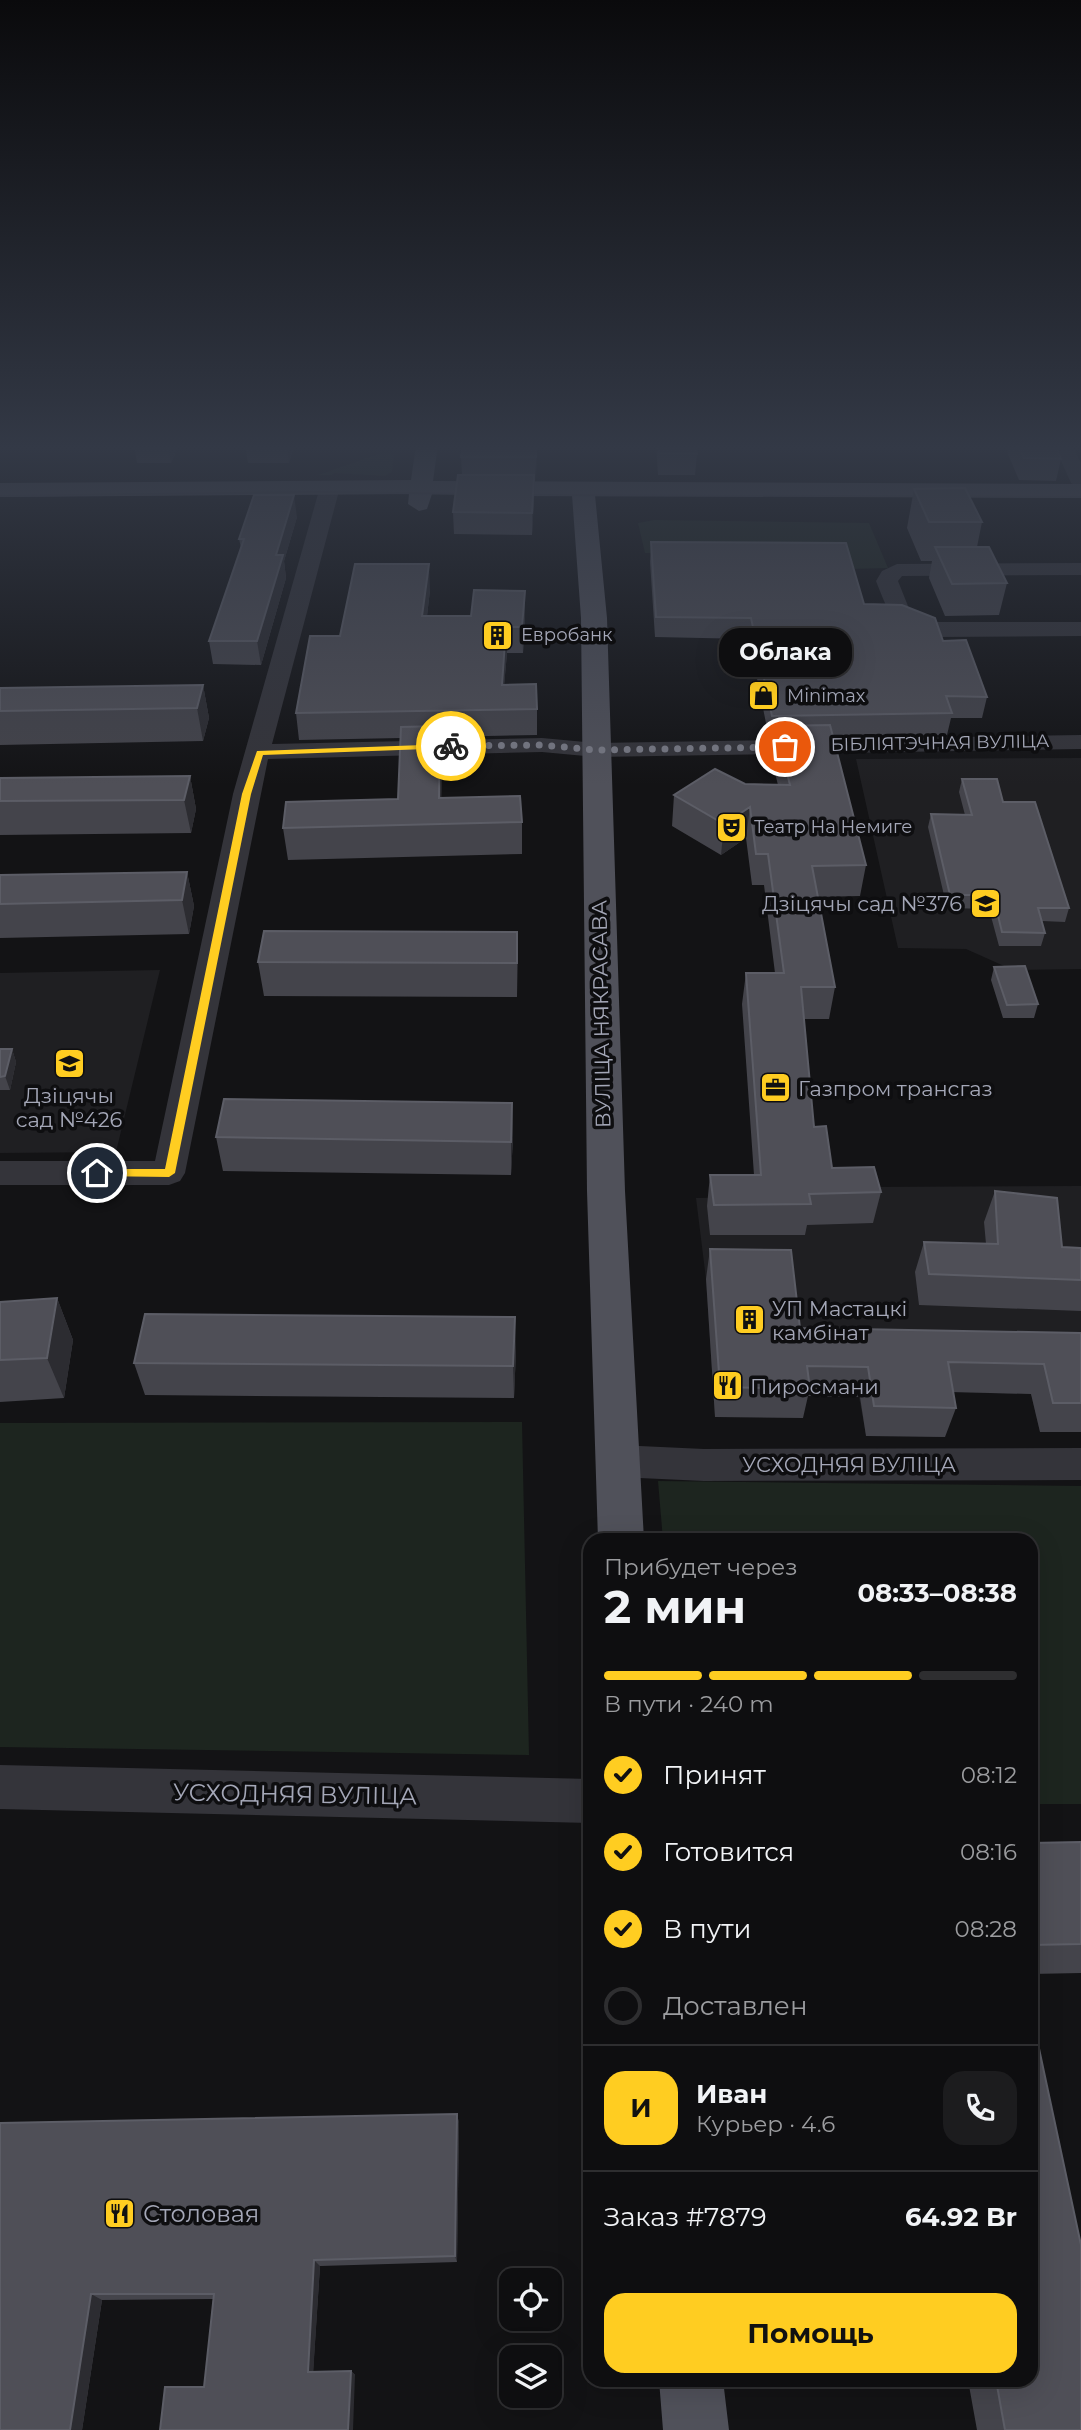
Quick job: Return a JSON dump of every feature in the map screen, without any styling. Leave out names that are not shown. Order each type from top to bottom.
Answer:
[{"type":"main road","name":"ВУЛІЦА НЯКРАСАВА","points":[[590,558],[593,589],[606,1191],[621,1533]]},
{"type":"main road","points":[[692,2387],[696,2430]]},
{"type":"street","points":[[0,1173],[169,1173],[246,794],[260,752],[311,558]]},
{"type":"street","points":[[1081,569],[897,570],[889,575],[887,581],[902,619],[915,627],[933,630],[1081,629]]},
{"type":"street","name":"БІБЛІЯТЭЧНАЯ ВУЛІЦА","points":[[260,752],[542,745],[596,750],[1081,742]]},
{"type":"street","name":"УСХОДНЯЯ ВУЛІЦА","points":[[618,1461],[704,1465],[1081,1464]]},
{"type":"street","name":"УСХОДНЯЯ ВУЛІЦА","points":[[0,1787],[583,1801]]},
{"type":"shaded area","points":[[846,558],[884,558],[888,568],[849,569]]},
{"type":"shaded area","name":"Дзіцячы сад №376","points":[[1081,758],[1081,969],[1013,970],[966,949],[898,948],[856,759]]},
{"type":"shaded area","name":"Дзіцячы сад №426","points":[[160,970],[116,1152],[0,1153],[0,973]]},
{"type":"shaded area","points":[[1081,1186],[1081,1432],[1040,1432],[1031,1394],[938,1392],[945,1437],[866,1435],[859,1397],[801,1396],[803,1418],[715,1417],[706,1279],[696,1198],[864,1195],[866,1187]]},
{"type":"shaded area","points":[[522,1422],[529,1755],[0,1747],[0,1423]]},
{"type":"shaded area","points":[[658,1481],[1081,1486],[1081,1804],[1038,1804],[1038,1533],[662,1533]]},
{"type":"building","points":[[237,558],[282,558],[257,641],[209,641]]},
{"type":"building","points":[[652,558],[851,558],[864,604],[902,605],[935,618],[943,641],[966,640],[987,697],[946,696],[952,713],[772,716],[751,618],[656,617]]},
{"type":"building","points":[[940,558],[995,558],[1007,583],[952,584]]},
{"type":"building","points":[[355,564],[429,564],[422,616],[471,616],[474,590],[525,591],[522,627],[506,627],[502,685],[536,684],[537,709],[296,713],[310,636],[340,636]]},
{"type":"building","points":[[203,685],[197,708],[0,711],[0,688]]},
{"type":"building","points":[[830,725],[866,865],[812,866],[835,987],[801,987],[814,1127],[826,1126],[832,1168],[874,1167],[881,1192],[809,1194],[811,1204],[714,1205],[710,1175],[761,1175],[746,973],[784,973],[768,854],[756,854],[750,807],[724,824],[674,795],[715,769],[745,784],[790,785],[775,726]]},
{"type":"building","points":[[440,726],[439,798],[520,796],[522,822],[283,828],[286,802],[398,799],[401,727]]},
{"type":"building","points":[[190,776],[184,800],[0,801],[0,778]]},
{"type":"building","points":[[962,779],[997,779],[1003,802],[1035,802],[1069,908],[1038,908],[1045,933],[1002,932],[993,895],[950,895],[931,814],[972,815]]},
{"type":"building","points":[[187,872],[182,900],[0,904],[0,875]]},
{"type":"building","points":[[264,931],[517,932],[517,963],[258,962]]},
{"type":"building","points":[[1025,966],[1038,1004],[1007,1005],[994,967]]},
{"type":"building","points":[[0,1049],[12,1049],[5,1076],[0,1077]]},
{"type":"building","points":[[224,1099],[512,1103],[511,1142],[216,1137]]},
{"type":"building","points":[[995,1191],[1057,1198],[1062,1247],[1081,1248],[1081,1280],[929,1274],[924,1242],[998,1244]]},
{"type":"building","points":[[710,1249],[791,1250],[800,1328],[1081,1333],[1081,1403],[1053,1403],[1044,1364],[948,1362],[956,1408],[874,1406],[868,1367],[807,1366],[810,1389],[720,1387]]},
{"type":"building","points":[[57,1298],[47,1358],[0,1360],[0,1302]]},
{"type":"building","points":[[145,1314],[515,1317],[513,1366],[134,1363]]},
{"type":"building","points":[[1081,1842],[1081,1944],[1038,1945],[1038,1843]]},
{"type":"building","points":[[1038,2044],[1081,2245],[1081,2430],[1005,2430],[997,2387],[1038,2387]]},
{"type":"building","points":[[457,2114],[455,2256],[314,2260],[308,2372],[351,2371],[348,2430],[160,2430],[165,2387],[204,2387],[214,2294],[91,2294],[70,2430],[0,2430],[0,2123]]},
{"type":"way so far","points":[[451,746],[542,745],[596,750],[785,747]]},
{"type":"place","name":"Евробанк","points":[[498,635]]},
{"type":"place","name":"Minimax","points":[[764,696]]},
{"type":"place","name":"Облака","points":[[785,747]]},
{"type":"place","name":"Театр На Немиге","points":[[731,827]]},
{"type":"place","name":"Дзіцячы сад №376","points":[[985,903]]},
{"type":"place","name":"Дзіцячы сад №426","points":[[69,1063]]},
{"type":"place","name":"Газпром трансгаз","points":[[775,1088]]},
{"type":"place","name":"УП Мастацкі камбінат","points":[[749,1320]]},
{"type":"place","name":"Пиросмани","points":[[727,1386]]},
{"type":"place","name":"Столовая","points":[[120,2213]]},
{"type":"route","points":[[97,1173],[169,1173],[246,794],[260,752],[451,746]]}]
